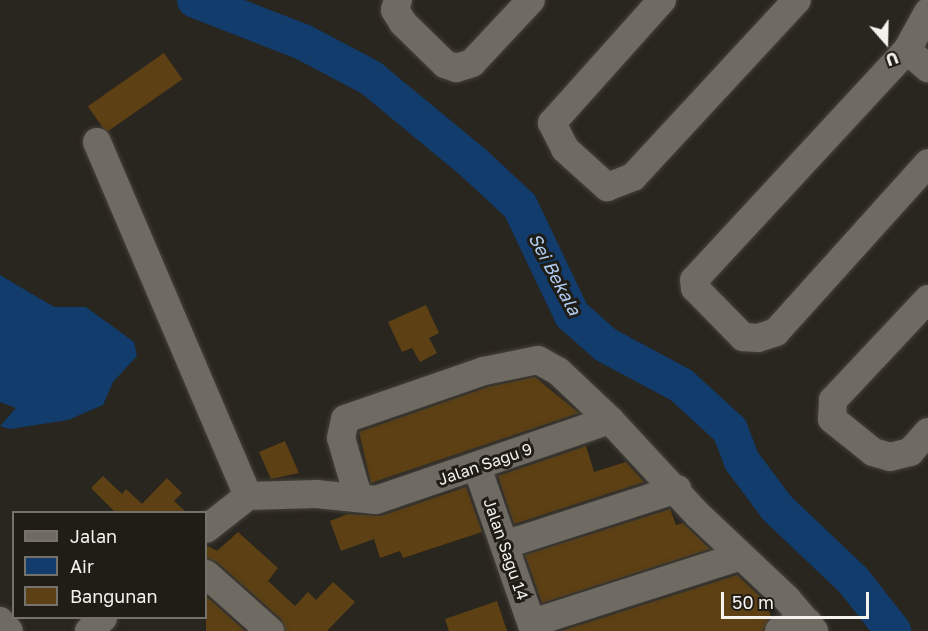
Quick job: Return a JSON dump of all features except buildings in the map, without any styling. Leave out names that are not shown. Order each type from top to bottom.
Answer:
[{"type":"street","points":[[398,0],[395,10],[403,23],[445,64],[456,68],[472,63],[531,0]]},
{"type":"street","points":[[662,0],[552,123],[565,149],[607,187],[633,177],[797,0]]},
{"type":"street","points":[[928,12],[917,59],[694,280],[695,288],[743,337],[758,338],[776,332],[928,163]]},
{"type":"street","points":[[97,142],[248,496],[207,528]]},
{"type":"street","points":[[928,299],[833,400],[832,419],[873,452],[890,457],[910,452],[928,432]]},
{"type":"street","points":[[358,496],[341,438],[345,420],[484,371],[538,360],[558,371],[610,420],[811,626]]},
{"type":"street","name":"Jalan Sagu 9","points":[[248,496],[358,496],[376,500],[400,494],[610,420]]},
{"type":"street","name":"Jalan Sagu 14","points":[[477,467],[507,544],[533,627]]},
{"type":"street","points":[[507,544],[677,489]]},
{"type":"street","points":[[533,627],[741,556]]},
{"type":"street","points":[[207,575],[270,631]]},
{"type":"street","points":[[89,631],[102,619]]},
{"type":"street","points":[[109,619],[121,631]]},
{"type":"street","points":[[0,621],[9,631]]},
{"type":"street","points":[[779,631],[811,626]]},
{"type":"water","points":[[0,275],[54,307],[86,307],[134,342],[137,356],[113,382],[103,405],[68,420],[10,429],[0,426],[16,408],[0,402]]},
{"type":"waterway","name":"Sei Bekala","points":[[195,0],[303,42],[371,78],[476,165],[520,206],[572,315],[606,345],[681,385],[730,430],[742,461],[777,508],[853,580],[893,631]]}]
